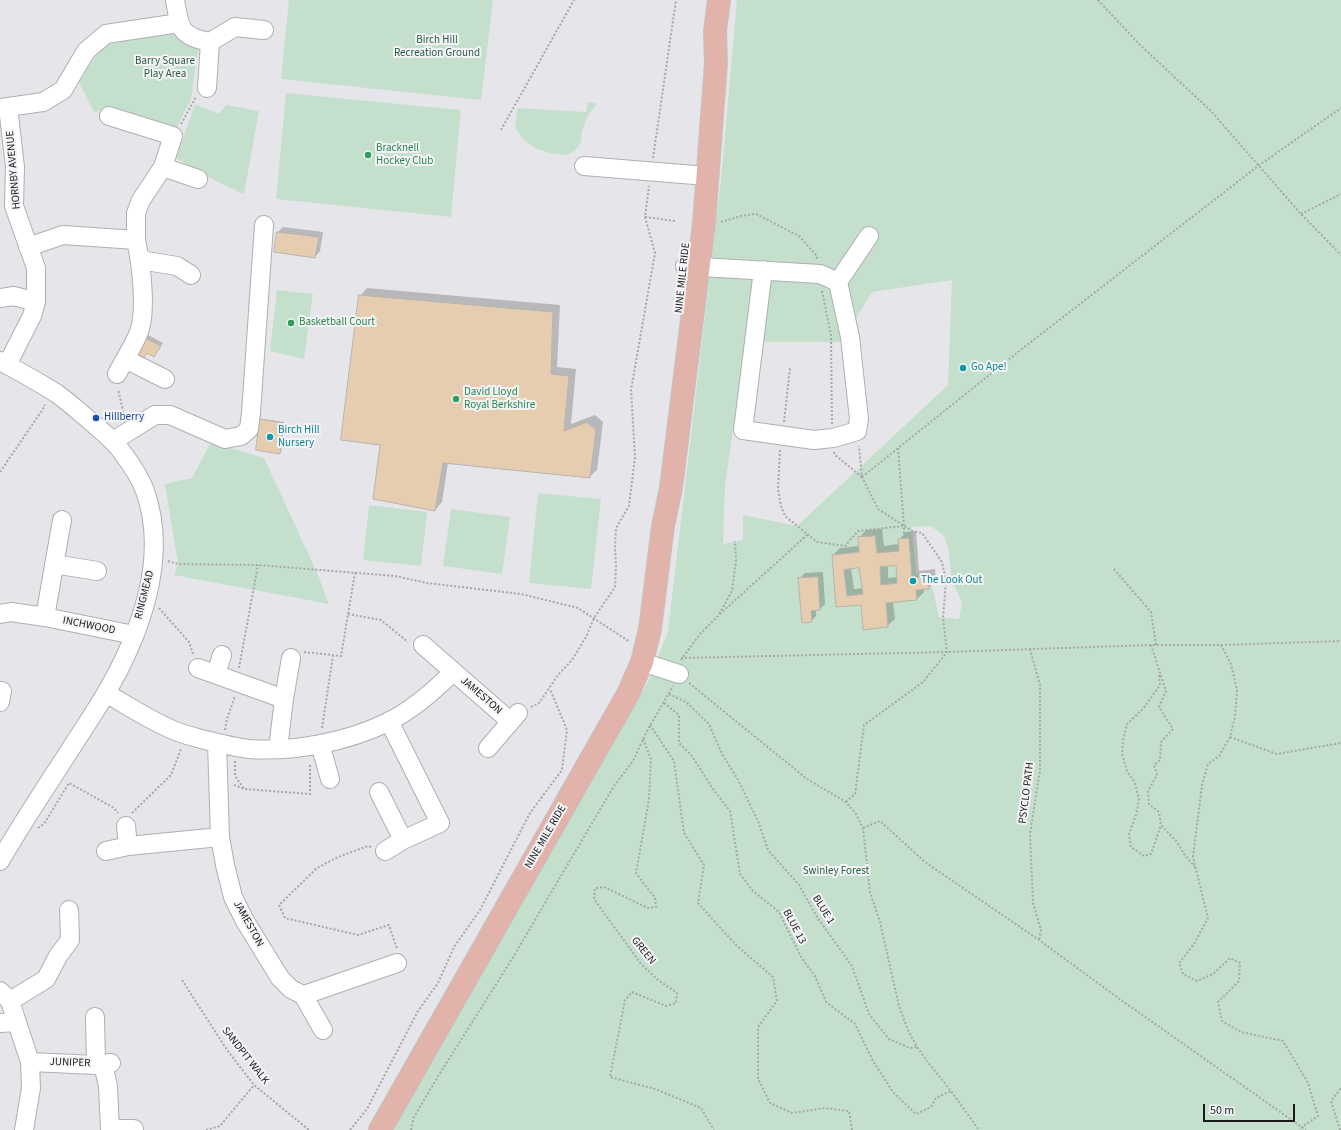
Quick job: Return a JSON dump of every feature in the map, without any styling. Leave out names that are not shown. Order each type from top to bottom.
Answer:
[{"type":"main road","name":"NINE MILE RIDE","points":[[380,1130],[628,694],[644,656],[650,629],[663,526],[661,486],[692,266],[701,175],[706,63],[715,31],[719,0]]},
{"type":"street","points":[[175,0],[179,23],[184,33],[196,39],[210,42],[236,27],[264,30]]},
{"type":"street","points":[[4,108],[44,102],[63,90],[86,51],[106,34],[179,23]]},
{"type":"street","points":[[207,88],[210,42]]},
{"type":"street","name":"HORNBY AVENUE","points":[[4,108],[15,167],[14,206],[36,268],[36,302],[32,316],[4,363]]},
{"type":"street","points":[[109,116],[173,136],[163,167],[141,200],[136,212],[136,240],[140,260],[143,310],[139,332],[121,366],[166,379]]},
{"type":"street","points":[[584,166],[701,175]]},
{"type":"street","points":[[163,167],[198,179]]},
{"type":"street","points":[[113,441],[155,415],[170,416],[225,439],[241,436],[249,429],[264,225]]},
{"type":"street","points":[[28,247],[63,234],[136,240]]},
{"type":"street","points":[[763,270],[743,430],[814,440],[833,438],[857,431],[859,419],[850,343],[838,282],[869,236]]},
{"type":"street","points":[[140,260],[177,266],[190,275]]},
{"type":"street","points":[[692,266],[820,274],[838,282]]},
{"type":"street","points":[[0,298],[14,296],[36,302]]},
{"type":"street","name":"RINGMEAD","points":[[0,861],[16,833],[106,693],[123,661],[144,609],[153,561],[152,516],[147,497],[140,480],[122,451],[83,414],[57,394],[4,363]]},
{"type":"street","points":[[45,617],[62,520]]},
{"type":"street","points":[[54,564],[97,571]]},
{"type":"street","name":"INCHWOOD","points":[[0,614],[10,612],[45,617],[134,635]]},
{"type":"street","name":"JAMESTON","points":[[423,645],[453,672],[514,717],[488,748]]},
{"type":"street","points":[[216,674],[222,655]]},
{"type":"street","points":[[644,656],[680,666]]},
{"type":"street","points":[[278,749],[291,658]]},
{"type":"street","points":[[198,668],[284,699]]},
{"type":"street","name":"JAMESTON","points":[[106,693],[147,718],[187,735],[225,745],[278,749],[314,745],[357,735],[389,721],[410,708],[438,687],[453,672]]},
{"type":"street","points":[[0,691],[2,691],[0,702]]},
{"type":"street","points":[[385,851],[403,840],[440,823],[389,721]]},
{"type":"street","name":"JAMESTON","points":[[225,745],[220,837],[233,897],[244,921],[280,978],[291,988],[303,994],[323,1030]]},
{"type":"street","points":[[314,745],[330,779]]},
{"type":"street","points":[[379,792],[403,840]]},
{"type":"street","points":[[126,826],[128,846]]},
{"type":"street","points":[[106,851],[128,846],[220,837]]},
{"type":"street","points":[[24,1130],[31,1088],[30,1062],[9,1022],[5,996],[46,979],[58,956],[70,940],[69,910]]},
{"type":"street","points":[[303,994],[382,977],[397,963]]},
{"type":"street","points":[[95,1017],[108,1086],[110,1129],[134,1129]]},
{"type":"street","name":"JUNIPER","points":[[30,1062],[103,1064]]},
{"type":"path","points":[[501,130],[574,0]]},
{"type":"path","points":[[652,159],[676,0]]},
{"type":"path","points":[[1098,0],[1139,44],[1210,110],[1301,214],[1341,255]]},
{"type":"path","points":[[862,478],[1018,352],[1258,166],[1341,108]]},
{"type":"path","points":[[514,717],[540,703],[558,675],[572,660],[586,637],[594,618],[615,587],[616,528],[629,506],[635,457],[631,390],[655,253],[645,217],[649,182]]},
{"type":"path","points":[[1301,214],[1341,194]]},
{"type":"path","points":[[720,223],[741,216],[756,214],[798,236],[817,256],[817,261]]},
{"type":"path","points":[[645,217],[675,221]]},
{"type":"path","points":[[822,289],[831,335],[832,427]]},
{"type":"path","points":[[110,423],[115,421],[122,411],[118,392],[121,366]]},
{"type":"path","points":[[790,368],[778,473],[778,489],[784,516],[817,542],[845,546],[858,532],[904,526]]},
{"type":"path","points":[[0,472],[45,406],[34,399],[43,386]]},
{"type":"path","points":[[846,802],[855,794],[864,725],[923,682],[947,652],[943,618],[946,581],[942,562],[922,533],[912,531],[878,509],[862,478],[857,431]]},
{"type":"path","points":[[898,448],[904,539]]},
{"type":"path","points":[[834,449],[835,455],[862,478]]},
{"type":"path","points":[[680,666],[700,634],[808,535]]},
{"type":"path","points":[[718,616],[732,591],[736,560],[735,540]]},
{"type":"path","points":[[165,560],[178,564],[258,565],[395,576],[428,583],[521,594],[578,608],[633,644],[644,656]]},
{"type":"path","points":[[258,565],[237,681],[237,691],[227,719],[225,745],[235,776],[244,789],[310,794],[314,745],[333,656]]},
{"type":"path","points":[[1114,569],[1151,612],[1156,645]]},
{"type":"path","points":[[291,658],[293,651],[341,656],[355,573]]},
{"type":"path","points":[[156,605],[189,642],[198,668]]},
{"type":"path","points":[[348,614],[381,620],[407,642],[423,645]]},
{"type":"path","points":[[680,666],[947,652],[1150,645],[1221,645],[1341,641]]},
{"type":"path","points":[[1150,645],[1166,691],[1159,707],[1172,729],[1161,742],[1160,760],[1154,765],[1157,775],[1148,791],[1149,804],[1159,812],[1161,824],[1151,854],[1144,856],[1131,847],[1129,834],[1136,815],[1139,800],[1135,784],[1127,771],[1122,754],[1123,741],[1127,724],[1143,709],[1160,685],[1159,671]]},
{"type":"path","points":[[1221,645],[1231,664],[1237,690],[1235,717],[1230,737],[1220,756],[1208,764],[1202,784],[1193,857],[1208,918],[1194,944],[1179,963],[1184,974],[1197,981],[1213,974],[1230,958],[1240,963],[1238,982],[1218,1002],[1222,1021],[1241,1032],[1283,1041],[1308,1082],[1318,1116],[1301,1129]]},
{"type":"path","name":"PSYCLO PATH","points":[[1030,649],[1040,685],[1040,770],[1030,834],[1033,903],[1041,930],[1039,940]]},
{"type":"path","points":[[680,666],[807,779],[846,802],[856,814],[863,828],[870,892],[880,922],[899,1006],[908,1030],[917,1047],[952,1091],[979,1130]]},
{"type":"path","points":[[350,1130],[367,1109],[418,1011],[438,983],[454,947],[480,910],[530,813],[562,770],[567,730],[550,689]]},
{"type":"path","name":"BLUE 1","points":[[669,694],[686,702],[709,724],[722,754],[737,778],[758,820],[768,850],[800,886],[817,917],[852,966],[869,1014],[889,1039],[910,1048],[917,1047]]},
{"type":"path","name":"BLUE 13","points":[[650,725],[664,703],[679,715],[679,743],[692,756],[713,789],[730,811],[740,874],[753,891],[779,912],[801,957],[815,976],[826,1002],[855,1024],[873,1061],[893,1092],[916,1114],[931,1107],[936,1098],[952,1091]]},
{"type":"path","points":[[411,1130],[414,1117],[429,1091],[512,960],[614,786],[633,761],[650,725],[674,761],[684,833],[704,865],[698,903],[736,945],[773,977],[777,1001],[758,1027],[758,1079],[770,1103],[792,1113],[825,1108],[849,1111],[852,1130]]},
{"type":"path","points":[[126,826],[132,812],[171,775],[187,735]]},
{"type":"path","points":[[1230,737],[1277,754],[1341,743]]},
{"type":"path","name":"GREEN","points":[[643,739],[651,759],[649,799],[636,873],[655,898],[656,907],[648,908],[604,887],[595,888],[594,899],[641,964],[658,980],[677,993],[676,1002],[666,1006],[632,992],[625,1000],[610,1078],[655,1089],[702,1108],[714,1130]]},
{"type":"path","points":[[37,829],[44,824],[69,783],[114,808],[126,826]]},
{"type":"path","points":[[863,828],[880,821],[925,862],[1039,940],[1301,1129],[1306,1130]]},
{"type":"path","points":[[1161,824],[1177,842],[1184,854],[1196,868]]},
{"type":"path","points":[[385,851],[368,846],[338,857],[318,868],[279,905],[285,918],[358,936],[389,924],[399,956],[397,963]]},
{"type":"path","name":"SANDPIT WALK","points":[[182,980],[227,1050],[254,1085],[309,1130]]},
{"type":"path","points":[[206,1130],[220,1126],[254,1085]]},
{"type":"path","points":[[1340,1130],[1331,1101],[1341,1088]]},
{"type":"green space","name":"Birch Hill Recreation Ground","points":[[289,0],[493,0],[481,100],[281,79]]},
{"type":"green space","name":"Swinley Forest","points":[[737,0],[1341,0],[1341,1130],[389,1130],[649,680],[668,631],[721,180]],"holes":[[[952,280],[948,385],[797,526],[743,515],[743,540],[723,544],[725,485],[746,342],[842,342],[872,292]],[[931,526],[944,536],[948,548],[952,581],[962,603],[959,619],[939,617],[929,573],[916,574],[912,527]]]},
{"type":"green space","name":"Barry Square Play Area","points":[[172,32],[198,49],[191,99],[176,129],[109,108],[94,112],[79,82],[103,45]]},
{"type":"green space","name":"Bracknell Hockey Club","points":[[286,93],[461,110],[451,217],[276,199]]},
{"type":"green space","points":[[588,102],[595,103],[596,106],[588,115],[582,131],[581,142],[576,150],[567,155],[550,153],[537,149],[524,140],[515,128],[517,108],[586,112]]},
{"type":"green space","points":[[195,104],[219,114],[226,105],[259,111],[244,194],[214,180],[176,158]]},
{"type":"green space","name":"Basketball Court","points":[[277,290],[313,294],[304,359],[270,351]]},
{"type":"green space","points":[[211,442],[264,458],[316,570],[329,604],[174,575],[178,564],[165,484],[192,478]]},
{"type":"green space","points":[[538,493],[601,499],[591,589],[529,583]]},
{"type":"green space","points":[[369,505],[427,512],[421,566],[363,560]]},
{"type":"green space","points":[[451,509],[510,517],[502,574],[443,566]]},
{"type":"building","points":[[277,232],[319,237],[315,258],[274,252]]},
{"type":"building","name":"David Lloyd Royal Berkshire","points":[[359,295],[553,312],[551,374],[569,376],[564,431],[587,422],[596,430],[590,478],[443,463],[435,511],[373,499],[380,445],[341,440]]},
{"type":"building","points":[[143,337],[161,346],[154,357],[147,353],[144,358],[134,353]]},
{"type":"building","name":"Birch Hill Nursery","points":[[260,419],[283,423],[280,454],[256,450]]},
{"type":"building","name":"The Look Out","points":[[875,536],[877,553],[899,551],[898,539],[909,538],[912,578],[928,576],[929,589],[916,590],[917,600],[886,603],[888,627],[863,630],[861,605],[836,607],[832,555],[859,552],[858,537]],"holes":[[[896,566],[897,583],[881,585],[880,567]],[[859,568],[863,594],[847,596],[844,570]]]},
{"type":"building","points":[[818,577],[820,610],[811,611],[812,622],[802,623],[798,578]]},
{"type":"place","name":"Bracknell Hockey Club","points":[[368,155]]},
{"type":"place","name":"Basketball Court","points":[[291,323]]},
{"type":"place","name":"Go Ape!","points":[[963,368]]},
{"type":"place","name":"David Lloyd Royal Berkshire","points":[[456,399]]},
{"type":"place","name":"Hillberry","points":[[96,418]]},
{"type":"place","name":"Birch Hill Nursery","points":[[270,437]]},
{"type":"place","name":"The Look Out","points":[[913,581]]}]
